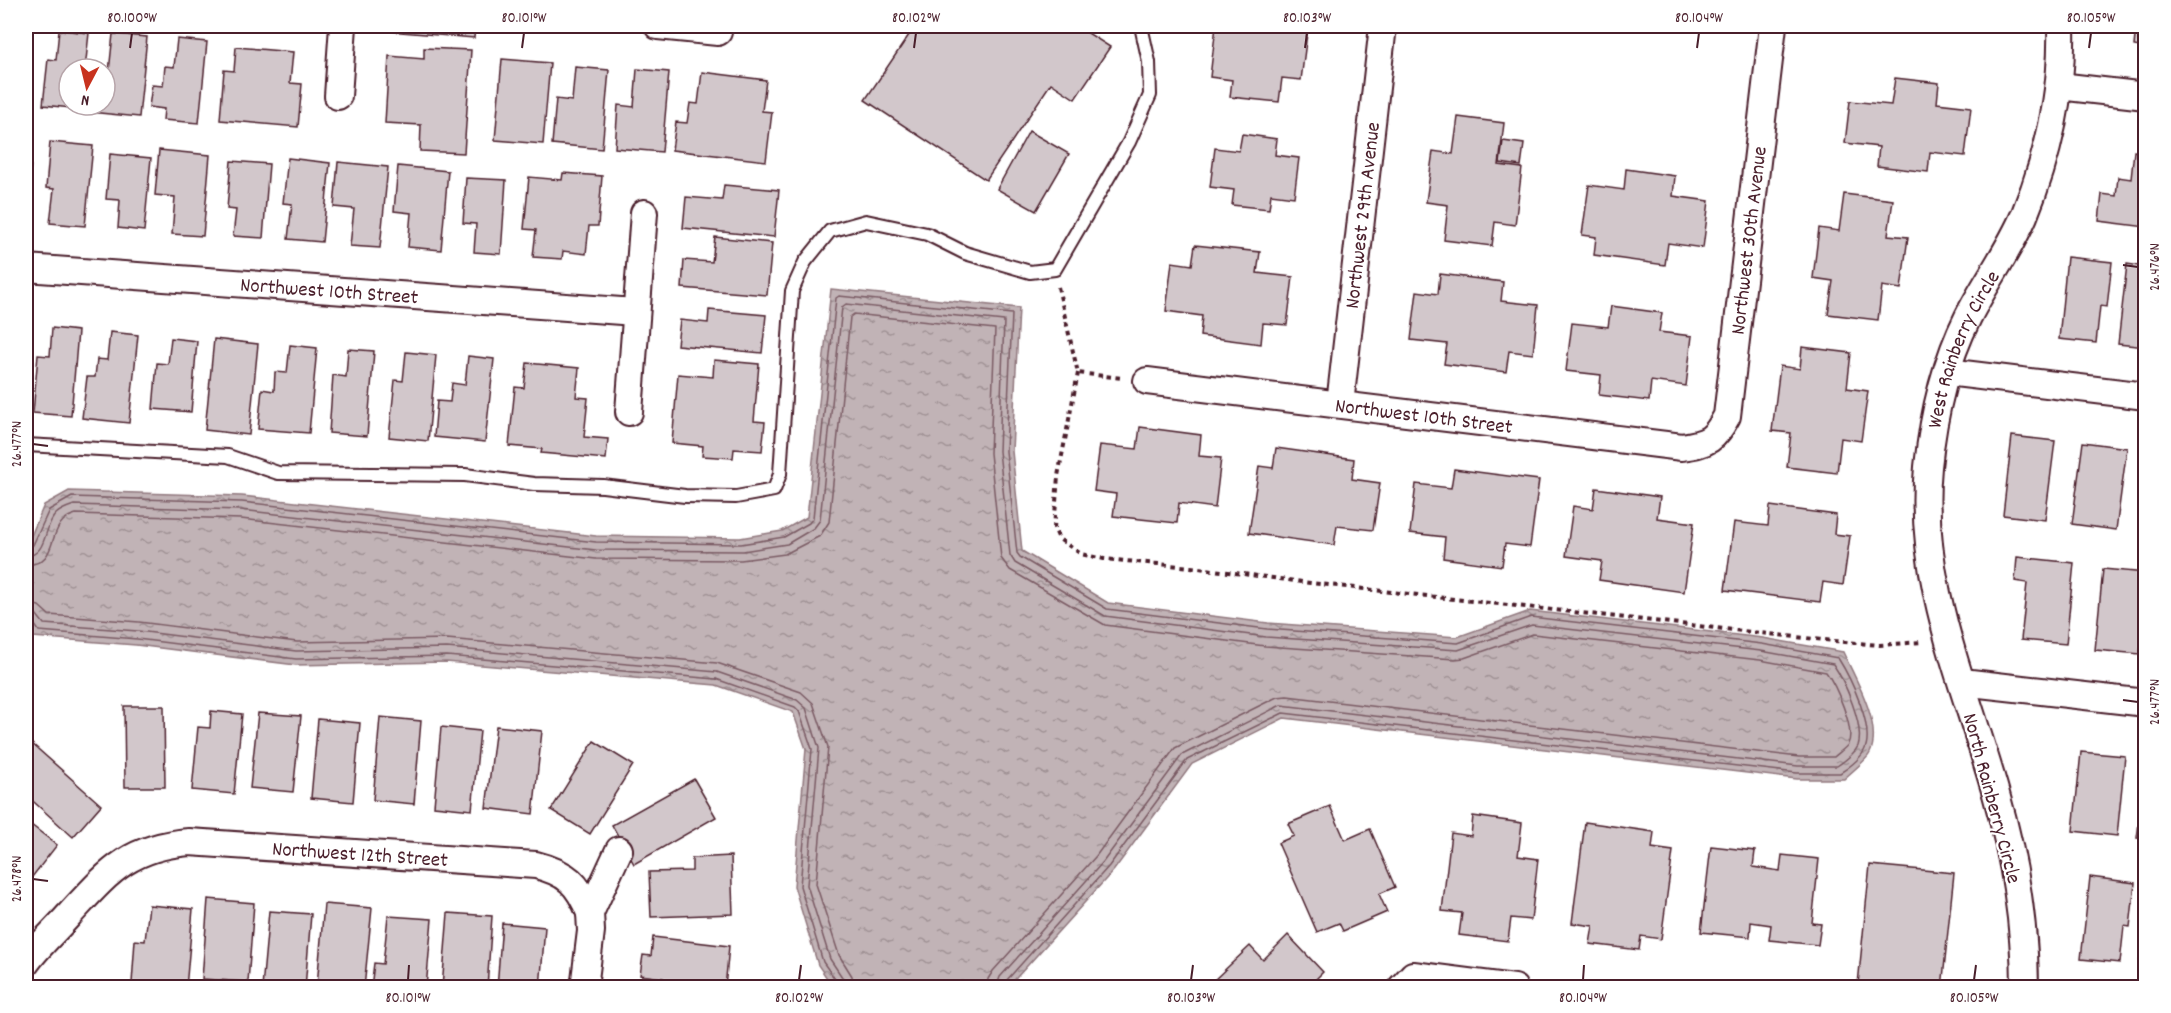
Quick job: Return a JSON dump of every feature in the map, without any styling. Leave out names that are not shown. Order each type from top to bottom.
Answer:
[{"type":"street","points":[[338,96],[343,26]]},
{"type":"street","points":[[658,26],[718,32]]},
{"type":"street","name":"Northwest 29th Avenue","points":[[1340,404],[1383,26]]},
{"type":"street","name":"Northwest 30th Avenue","points":[[1701,444],[1718,433],[1727,416],[1773,26]]},
{"type":"street","name":"West Rainberry Circle","points":[[1962,681],[1948,641],[1934,584],[1927,526],[1928,468],[1936,411],[1947,372],[1967,319],[2023,218],[2043,165],[2053,128],[2059,86],[2061,26]]},
{"type":"street","points":[[2059,86],[2145,96]]},
{"type":"street","points":[[629,412],[644,213]]},
{"type":"street","name":"Northwest 10th Street","points":[[26,268],[635,312]]},
{"type":"street","points":[[1947,372],[2145,396]]},
{"type":"street","name":"Northwest 10th Street","points":[[1147,381],[1682,447],[1701,444]]},
{"type":"street","points":[[1962,681],[2145,704]]},
{"type":"street","name":"North Rainberry Circle","points":[[1962,681],[1997,796],[2012,861],[2020,904],[2025,987]]},
{"type":"street","name":"Northwest 12th Street","points":[[26,963],[114,868],[149,849],[189,842],[536,866],[555,870],[571,880],[583,895],[590,913]]},
{"type":"street","points":[[584,987],[591,931],[590,913],[619,850]]},
{"type":"street","points":[[1407,981],[1514,987]]},
{"type":"lane","points":[[26,445],[228,456],[278,473],[465,475],[534,484],[603,486],[685,496],[736,497],[774,490],[780,474],[792,291],[805,262],[830,231],[866,221],[927,234],[965,253],[1030,272],[1054,269],[1129,142],[1150,95],[1149,62],[1141,26]]},
{"type":"path","points":[[1054,269],[1077,373],[1058,476],[1054,528],[1059,539],[1081,554],[1104,559],[1310,583],[1824,640],[1879,645],[1948,641]]},
{"type":"path","points":[[1077,373],[1147,381]]},
{"type":"water","points":[[831,289],[1019,308],[1012,451],[1022,551],[1108,603],[1268,623],[1457,637],[1530,611],[1763,638],[1843,652],[1870,716],[1873,742],[1870,753],[1844,779],[1797,779],[1284,718],[1192,764],[1114,870],[1008,987],[833,987],[818,965],[794,886],[806,749],[793,712],[716,685],[446,662],[296,665],[136,645],[33,637],[26,620],[28,543],[44,505],[69,491],[242,496],[596,536],[740,538],[782,531],[807,517]]},
{"type":"building","points":[[389,26],[475,26],[474,38],[389,31]]},
{"type":"building","points":[[915,26],[938,26],[947,32],[951,26],[1077,26],[1110,47],[1075,99],[1051,83],[986,180],[865,100]]},
{"type":"building","points":[[1216,26],[1308,26],[1301,80],[1282,78],[1279,102],[1230,97],[1232,80],[1210,77]]},
{"type":"building","points":[[1698,26],[1727,26],[1727,29]]},
{"type":"building","points":[[1888,26],[1950,26],[1949,33]]},
{"type":"building","points":[[2136,26],[2146,26],[2146,48],[2134,46]]},
{"type":"building","points":[[26,28],[28,28],[26,57]]},
{"type":"building","points":[[59,30],[89,33],[86,57],[57,57],[57,106],[43,105],[48,59],[56,60]]},
{"type":"building","points":[[113,34],[147,37],[139,117],[117,115],[117,57],[111,57]]},
{"type":"building","points":[[177,39],[207,42],[199,123],[163,120],[164,109],[149,107],[152,85],[163,86],[165,66],[174,67]]},
{"type":"building","points":[[236,47],[293,52],[290,83],[302,84],[298,127],[220,120],[224,70],[234,71]]},
{"type":"building","points":[[424,48],[471,50],[464,153],[420,151],[421,125],[385,123],[389,56],[424,59]]},
{"type":"building","points":[[502,59],[550,63],[543,144],[495,140]]},
{"type":"building","points":[[575,67],[609,70],[602,149],[552,144],[556,99],[572,101]]},
{"type":"building","points":[[637,69],[669,72],[662,152],[615,148],[618,105],[634,107]]},
{"type":"building","points":[[702,72],[766,80],[762,111],[772,112],[766,161],[672,150],[676,122],[687,123],[690,103],[698,104]]},
{"type":"building","points":[[1895,78],[1939,83],[1937,103],[1971,107],[1965,156],[1930,152],[1928,172],[1877,166],[1879,147],[1845,143],[1850,101],[1891,105]]},
{"type":"building","points":[[1458,117],[1504,123],[1499,165],[1522,168],[1515,225],[1495,222],[1492,246],[1444,240],[1448,205],[1426,202],[1433,151],[1453,154]]},
{"type":"building","points":[[1029,131],[1069,154],[1036,211],[997,189]]},
{"type":"building","points":[[1242,134],[1277,139],[1275,155],[1299,158],[1294,197],[1271,194],[1269,209],[1232,205],[1234,190],[1210,187],[1215,148],[1239,151]]},
{"type":"building","points":[[1503,141],[1524,144],[1521,166],[1500,163]]},
{"type":"building","points":[[50,142],[93,146],[85,226],[50,223],[54,189],[46,188]]},
{"type":"building","points":[[26,148],[32,148],[27,213],[26,213]]},
{"type":"building","points":[[159,150],[210,155],[203,236],[172,234],[175,197],[155,195]]},
{"type":"building","points":[[2134,151],[2146,153],[2146,227],[2099,221],[2102,194],[2116,196],[2118,177],[2131,179]]},
{"type":"building","points":[[110,154],[151,158],[144,231],[118,228],[120,200],[106,199]]},
{"type":"building","points":[[288,158],[330,163],[322,242],[288,239],[292,204],[283,203]]},
{"type":"building","points":[[231,161],[269,164],[263,238],[233,236],[236,210],[227,209]]},
{"type":"building","points":[[338,162],[388,167],[380,248],[350,246],[354,209],[334,207]]},
{"type":"building","points":[[398,166],[448,171],[441,250],[408,247],[411,213],[394,211]]},
{"type":"building","points":[[1626,169],[1675,176],[1673,196],[1709,201],[1703,248],[1668,243],[1665,265],[1594,255],[1596,237],[1582,235],[1589,185],[1624,190]]},
{"type":"building","points":[[563,173],[602,176],[598,226],[589,226],[586,254],[563,251],[562,259],[533,257],[536,230],[524,229],[529,177],[562,180]]},
{"type":"building","points":[[466,178],[506,180],[501,254],[474,252],[476,224],[463,223]]},
{"type":"building","points":[[724,185],[779,190],[774,237],[683,228],[686,197],[722,200]]},
{"type":"building","points":[[1844,194],[1893,200],[1888,235],[1908,237],[1901,289],[1882,286],[1878,320],[1828,314],[1833,281],[1813,278],[1819,228],[1839,231]]},
{"type":"building","points":[[715,237],[772,243],[767,295],[682,288],[684,260],[712,262]]},
{"type":"building","points":[[1195,245],[1260,252],[1257,273],[1293,277],[1287,325],[1263,323],[1261,344],[1200,336],[1202,316],[1166,311],[1172,262],[1192,265]]},
{"type":"building","points":[[2067,257],[2112,262],[2107,307],[2100,306],[2096,343],[2059,339]]},
{"type":"building","points":[[2127,264],[2146,267],[2146,347],[2118,344]]},
{"type":"building","points":[[1440,274],[1503,282],[1501,301],[1538,305],[1533,354],[1509,351],[1506,372],[1444,364],[1447,344],[1411,340],[1417,291],[1438,294]]},
{"type":"building","points":[[1611,306],[1662,313],[1659,332],[1692,336],[1686,386],[1651,381],[1649,401],[1599,395],[1601,375],[1566,371],[1572,323],[1608,327]]},
{"type":"building","points":[[709,310],[766,315],[762,353],[677,345],[680,320],[708,323]]},
{"type":"building","points":[[52,328],[78,331],[71,416],[33,413],[38,355],[50,356]]},
{"type":"building","points":[[110,332],[138,335],[129,423],[82,418],[87,377],[95,377],[97,359],[107,360]]},
{"type":"building","points":[[171,338],[197,341],[191,412],[153,409],[157,363],[168,364]]},
{"type":"building","points":[[214,339],[258,344],[249,435],[205,430]]},
{"type":"building","points":[[290,345],[317,348],[309,433],[258,429],[262,389],[274,391],[275,372],[287,373]]},
{"type":"building","points":[[1802,347],[1851,353],[1847,388],[1868,391],[1861,441],[1841,438],[1837,473],[1787,467],[1791,433],[1772,431],[1780,366],[1800,369]]},
{"type":"building","points":[[348,349],[374,351],[367,436],[329,433],[333,375],[346,377]]},
{"type":"building","points":[[406,352],[436,355],[428,441],[389,437],[395,380],[403,381]]},
{"type":"building","points":[[468,356],[494,359],[485,442],[434,437],[437,401],[450,402],[452,383],[465,385]]},
{"type":"building","points":[[714,360],[759,364],[754,421],[765,422],[762,451],[734,449],[733,458],[702,456],[703,446],[672,443],[678,374],[713,377]]},
{"type":"building","points":[[527,363],[579,368],[576,397],[588,398],[584,437],[608,439],[606,459],[541,453],[542,449],[509,446],[515,387],[524,388]]},
{"type":"building","points":[[1140,427],[1201,435],[1199,456],[1221,458],[1215,508],[1179,503],[1177,523],[1113,516],[1116,494],[1094,491],[1100,445],[1137,449]]},
{"type":"building","points":[[2012,436],[2055,441],[2045,520],[2003,515]]},
{"type":"building","points":[[2083,442],[2127,448],[2116,530],[2072,524]]},
{"type":"building","points":[[1276,448],[1354,459],[1352,479],[1380,483],[1373,530],[1337,526],[1334,545],[1249,533],[1259,466],[1273,468]]},
{"type":"building","points":[[1454,469],[1539,480],[1530,547],[1505,544],[1502,566],[1443,558],[1445,537],[1410,533],[1416,484],[1451,488]]},
{"type":"building","points":[[1596,488],[1660,497],[1657,518],[1694,523],[1684,592],[1599,580],[1602,561],[1566,556],[1573,506],[1593,509]]},
{"type":"building","points":[[1770,506],[1836,515],[1834,534],[1850,536],[1843,585],[1823,582],[1820,602],[1725,590],[1734,522],[1768,526]]},
{"type":"building","points":[[2017,557],[2074,563],[2066,644],[2021,640],[2027,583],[2015,581]]},
{"type":"building","points":[[2103,569],[2146,573],[2146,598],[2140,654],[2095,650]]},
{"type":"building","points":[[124,706],[164,706],[165,787],[125,787]]},
{"type":"building","points":[[211,711],[242,714],[234,794],[192,790],[198,727],[210,728]]},
{"type":"building","points":[[258,713],[301,716],[293,792],[250,788]]},
{"type":"building","points":[[380,717],[421,721],[414,804],[373,800]]},
{"type":"building","points":[[318,719],[360,723],[353,802],[311,798]]},
{"type":"building","points":[[496,726],[542,731],[533,814],[486,808]]},
{"type":"building","points":[[441,727],[480,731],[472,810],[434,806]]},
{"type":"building","points":[[594,741],[633,765],[590,834],[551,810]]},
{"type":"building","points":[[30,742],[101,805],[73,837],[26,795],[26,748]]},
{"type":"building","points":[[2081,752],[2125,756],[2117,836],[2073,831]]},
{"type":"building","points":[[2146,769],[2146,839],[2137,838]]},
{"type":"building","points":[[694,779],[716,817],[634,864],[612,825]]},
{"type":"building","points":[[1330,806],[1345,840],[1370,829],[1395,887],[1379,894],[1387,912],[1343,931],[1339,923],[1317,932],[1278,843],[1294,836],[1288,824]]},
{"type":"building","points":[[1473,816],[1522,823],[1518,856],[1538,859],[1531,920],[1511,918],[1508,941],[1459,935],[1462,913],[1442,911],[1451,833],[1471,836]]},
{"type":"building","points":[[26,821],[57,845],[32,877],[26,872]]},
{"type":"building","points":[[1585,822],[1654,832],[1652,848],[1673,851],[1661,939],[1641,936],[1639,950],[1590,944],[1593,926],[1572,923]]},
{"type":"building","points":[[1711,846],[1755,851],[1753,867],[1780,871],[1782,855],[1819,859],[1812,923],[1821,924],[1818,945],[1769,940],[1771,925],[1751,922],[1750,937],[1701,932]]},
{"type":"building","points":[[731,856],[733,914],[651,917],[649,872],[692,871],[692,858]]},
{"type":"building","points":[[1870,865],[1954,873],[1942,988],[1895,988],[1858,984]]},
{"type":"building","points":[[2090,877],[2135,883],[2130,927],[2124,926],[2120,963],[2081,959]]},
{"type":"building","points":[[208,899],[254,903],[248,982],[202,979]]},
{"type":"building","points":[[324,904],[372,908],[364,988],[317,986]]},
{"type":"building","points":[[149,905],[193,909],[186,988],[132,983],[135,940],[145,941]]},
{"type":"building","points":[[269,911],[311,914],[305,988],[262,988]]},
{"type":"building","points":[[448,913],[492,916],[487,988],[442,988]]},
{"type":"building","points":[[388,916],[432,919],[426,988],[371,988],[374,963],[383,964]]},
{"type":"building","points":[[2146,916],[2146,965],[2139,964]]},
{"type":"building","points":[[502,923],[545,927],[540,988],[497,988]]},
{"type":"building","points":[[1288,935],[1323,972],[1307,988],[1219,988],[1213,981],[1250,946],[1263,960]]},
{"type":"building","points":[[653,937],[729,946],[725,988],[662,982],[663,978],[640,975],[643,955],[651,956]]}]
